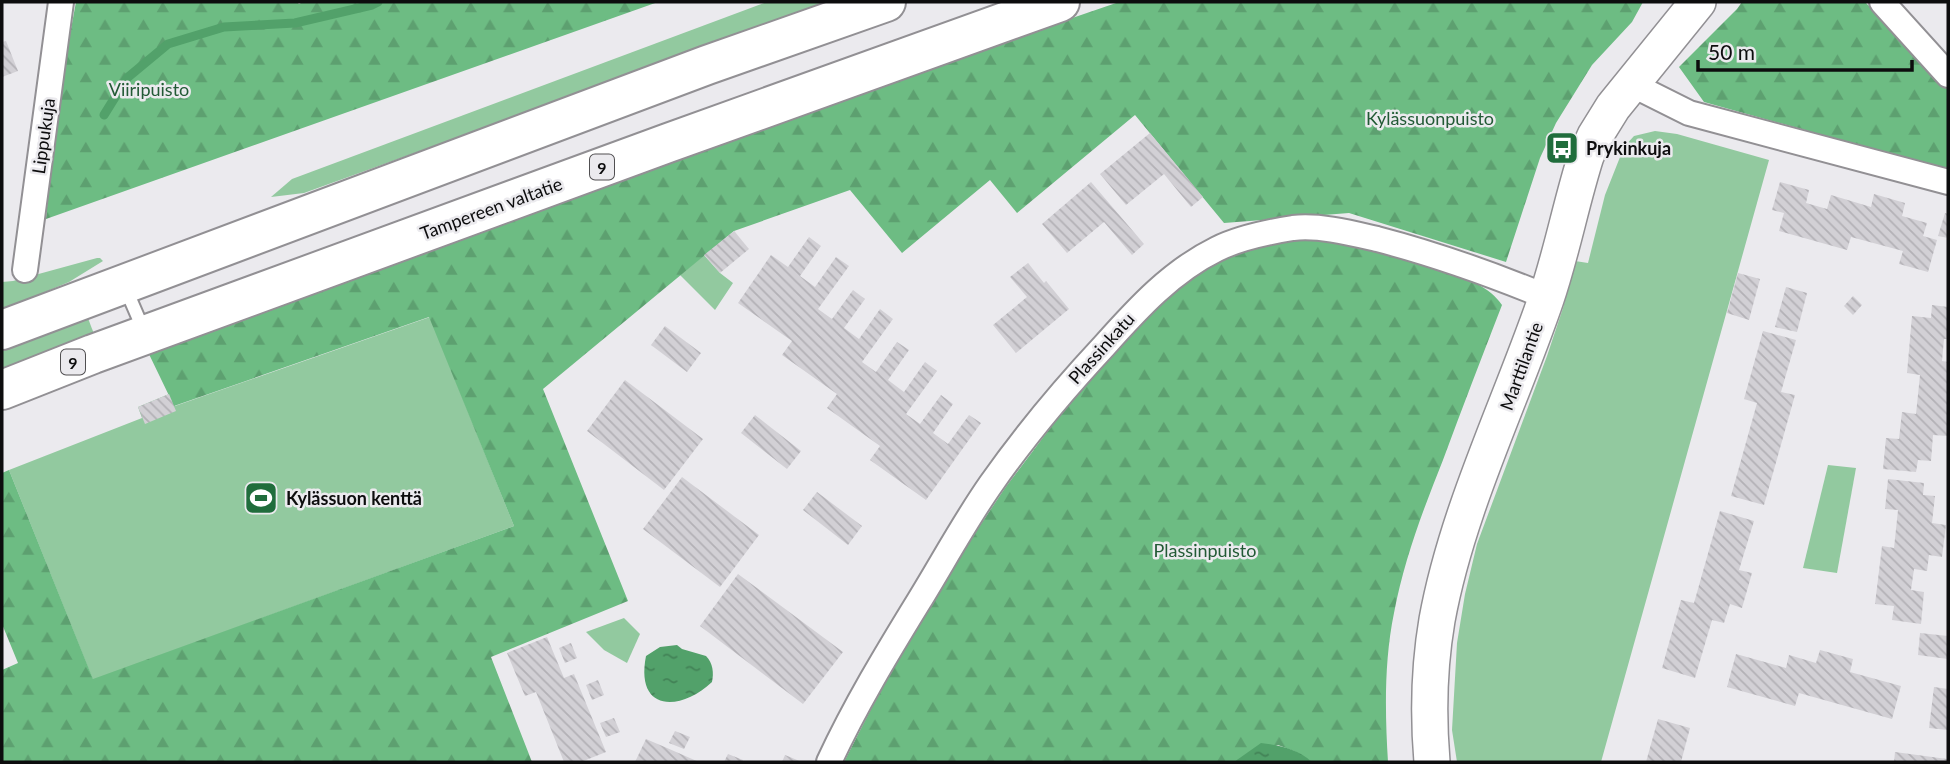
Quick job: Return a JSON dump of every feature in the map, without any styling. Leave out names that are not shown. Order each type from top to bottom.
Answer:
[{"type":"highway","points":[[2,330],[707,65],[886,2]]},
{"type":"highway","name":"Tampereen valtatie","points":[[2,390],[655,147],[1060,2]]},
{"type":"street","name":"Lippukuja","points":[[25,270],[61,2]]},
{"type":"street","name":"Marttilantie","points":[[1432,762],[1429,726],[1430,676],[1437,620],[1452,555],[1546,298],[1586,156],[1613,107],[1698,2]]},
{"type":"street","points":[[1882,2],[1948,75]]},
{"type":"street","points":[[1631,84],[1689,113],[1948,182]]},
{"type":"street","name":"Plassinkatu","points":[[829,762],[874,676],[990,485],[1070,382],[1138,308],[1194,262],[1218,248],[1270,233],[1296,228],[1334,230],[1441,257],[1546,298]]},
{"type":"lane","points":[[124,284],[145,335]]},
{"type":"shaded area","points":[[767,2],[833,2],[304,193],[271,197],[292,179]]},
{"type":"shaded area","points":[[1655,131],[1677,134],[1769,160],[1601,762],[1457,762],[1452,730],[1457,643],[1477,544],[1547,356],[1575,261],[1588,263],[1605,195],[1624,147],[1634,136]]},
{"type":"shaded area","points":[[704,255],[733,283],[715,310],[680,275]]},
{"type":"shaded area","points":[[97,258],[103,261],[69,282],[2,310],[2,282]]},
{"type":"shaded area","points":[[86,313],[94,334],[2,370],[2,345]]},
{"type":"shaded area","name":"Kylässuon kenttä","points":[[430,317],[514,526],[93,680],[9,470],[142,418],[138,407],[169,394],[175,406]]},
{"type":"shaded area","points":[[1828,465],[1856,468],[1837,573],[1803,568]]},
{"type":"shaded area","points":[[624,618],[640,634],[627,663],[604,650],[586,632]]},
{"type":"green space","name":"Viiripuisto","points":[[76,2],[658,2],[46,219],[55,115]]},
{"type":"green space","name":"Kylässuonpuisto","points":[[1119,2],[1643,2],[1632,22],[1592,65],[1556,123],[1540,158],[1506,262],[1349,213],[1224,223],[1135,115],[1017,213],[990,180],[902,253],[850,190],[734,231],[543,389],[628,601],[491,657],[532,762],[2,762],[2,670],[18,663],[2,624],[2,473],[9,470],[93,679],[514,526],[429,317],[174,406],[147,350],[618,174]]},
{"type":"green space","points":[[1742,2],[1865,2],[1948,90],[1948,170],[1704,102],[1679,67]]},
{"type":"green space","name":"Plassinpuisto","points":[[1325,238],[1380,249],[1477,284],[1491,293],[1502,305],[1421,516],[1398,593],[1387,669],[1388,762],[1312,762],[1278,745],[1234,762],[844,762],[945,578],[1005,488],[1072,399],[1168,296],[1193,276],[1250,248],[1281,241]]},
{"type":"water","points":[[677,645],[706,656],[712,668],[712,682],[687,698],[674,702],[663,701],[654,697],[647,688],[644,674],[646,656],[660,647]]},
{"type":"water","points":[[1261,743],[1288,748],[1312,762],[1234,762]]},
{"type":"building","points":[[6,41],[18,71],[2,77],[2,42]]},
{"type":"building","points":[[1150,133],[1203,197],[1191,207],[1164,174],[1126,205],[1100,174]]},
{"type":"building","points":[[1091,182],[1144,244],[1132,255],[1104,222],[1067,253],[1042,224]]},
{"type":"building","points":[[1780,182],[1809,190],[1806,203],[1827,209],[1831,195],[1871,207],[1874,194],[1905,203],[1902,216],[1927,223],[1923,236],[1937,240],[1928,272],[1899,264],[1903,251],[1851,237],[1847,250],[1779,231],[1784,213],[1772,210]]},
{"type":"building","points":[[1945,213],[1948,214],[1948,238],[1938,236]]},
{"type":"building","points":[[734,231],[749,249],[720,273],[704,255]]},
{"type":"building","points":[[809,237],[821,246],[800,276],[815,287],[836,257],[849,266],[818,309],[832,319],[853,290],[865,299],[844,328],[859,339],[880,309],[893,319],[862,362],[876,372],[897,342],[909,350],[888,380],[904,392],[925,362],[937,371],[906,414],[920,424],[941,395],[953,404],[933,433],[948,444],[969,415],[981,423],[926,500],[870,460],[880,446],[827,408],[837,394],[782,355],[792,341],[738,303],[771,255],[788,267]]},
{"type":"building","points":[[1028,263],[1069,309],[1016,353],[993,325],[1027,297],[1010,277]]},
{"type":"building","points":[[1738,273],[1760,279],[1749,320],[1727,313]]},
{"type":"building","points":[[1786,287],[1807,293],[1797,332],[1775,327]]},
{"type":"building","points":[[1853,296],[1862,305],[1853,315],[1844,306]]},
{"type":"building","points":[[1932,305],[1948,307],[1948,339],[1944,339],[1942,361],[1948,362],[1948,436],[1933,435],[1931,461],[1918,460],[1916,472],[1883,469],[1886,438],[1899,439],[1902,412],[1916,414],[1920,375],[1907,373],[1912,316],[1931,318]]},
{"type":"building","points":[[665,326],[701,353],[687,372],[651,345]]},
{"type":"building","points":[[1763,331],[1796,340],[1781,392],[1795,395],[1764,505],[1731,496],[1757,403],[1744,399]]},
{"type":"building","points":[[625,380],[703,439],[664,490],[587,431]]},
{"type":"building","points":[[169,394],[176,411],[145,424],[138,407]]},
{"type":"building","points":[[755,415],[801,451],[787,469],[741,433]]},
{"type":"building","points":[[682,477],[759,535],[720,587],[643,529]]},
{"type":"building","points":[[1888,479],[1924,483],[1923,495],[1935,496],[1932,523],[1946,525],[1942,557],[1929,555],[1927,571],[1914,569],[1911,590],[1924,592],[1921,624],[1892,620],[1894,606],[1875,604],[1882,546],[1894,548],[1898,510],[1885,509]]},
{"type":"building","points":[[817,492],[862,526],[848,545],[803,510]]},
{"type":"building","points":[[1720,511],[1754,521],[1739,570],[1752,573],[1742,608],[1730,604],[1724,623],[1712,620],[1695,678],[1662,668],[1681,600],[1694,603]]},
{"type":"building","points":[[738,574],[843,652],[803,704],[700,626]]},
{"type":"building","points":[[1920,633],[1948,636],[1948,659],[1918,655]]},
{"type":"building","points":[[547,637],[564,678],[574,674],[606,752],[581,762],[564,762],[536,692],[525,696],[507,653]]},
{"type":"building","points":[[571,643],[577,658],[565,663],[559,648]]},
{"type":"building","points":[[1820,650],[1853,659],[1850,672],[1901,686],[1892,719],[1799,693],[1795,706],[1727,687],[1736,654],[1786,668],[1789,655],[1816,663]]},
{"type":"building","points":[[598,680],[604,695],[592,700],[586,685]]},
{"type":"building","points":[[1934,687],[1948,689],[1948,730],[1929,728]]},
{"type":"building","points":[[614,718],[620,732],[606,737],[600,723]]},
{"type":"building","points":[[1658,719],[1690,728],[1681,762],[1646,762]]},
{"type":"building","points":[[675,731],[690,737],[684,749],[669,743]]},
{"type":"building","points":[[646,739],[667,748],[699,762],[635,762]]},
{"type":"building","points":[[1895,752],[1947,759],[1946,762],[1894,762]]},
{"type":"building","points":[[728,754],[743,760],[724,762]]},
{"type":"building","points":[[785,755],[802,762],[782,762]]},
{"type":"waterway","points":[[104,115],[127,78],[168,44],[224,27],[295,23],[378,2]]},
{"type":"place","name":"Prykinkuja","points":[[1562,148]]},
{"type":"place","name":"Kylässuon kenttä","points":[[261,498]]}]
